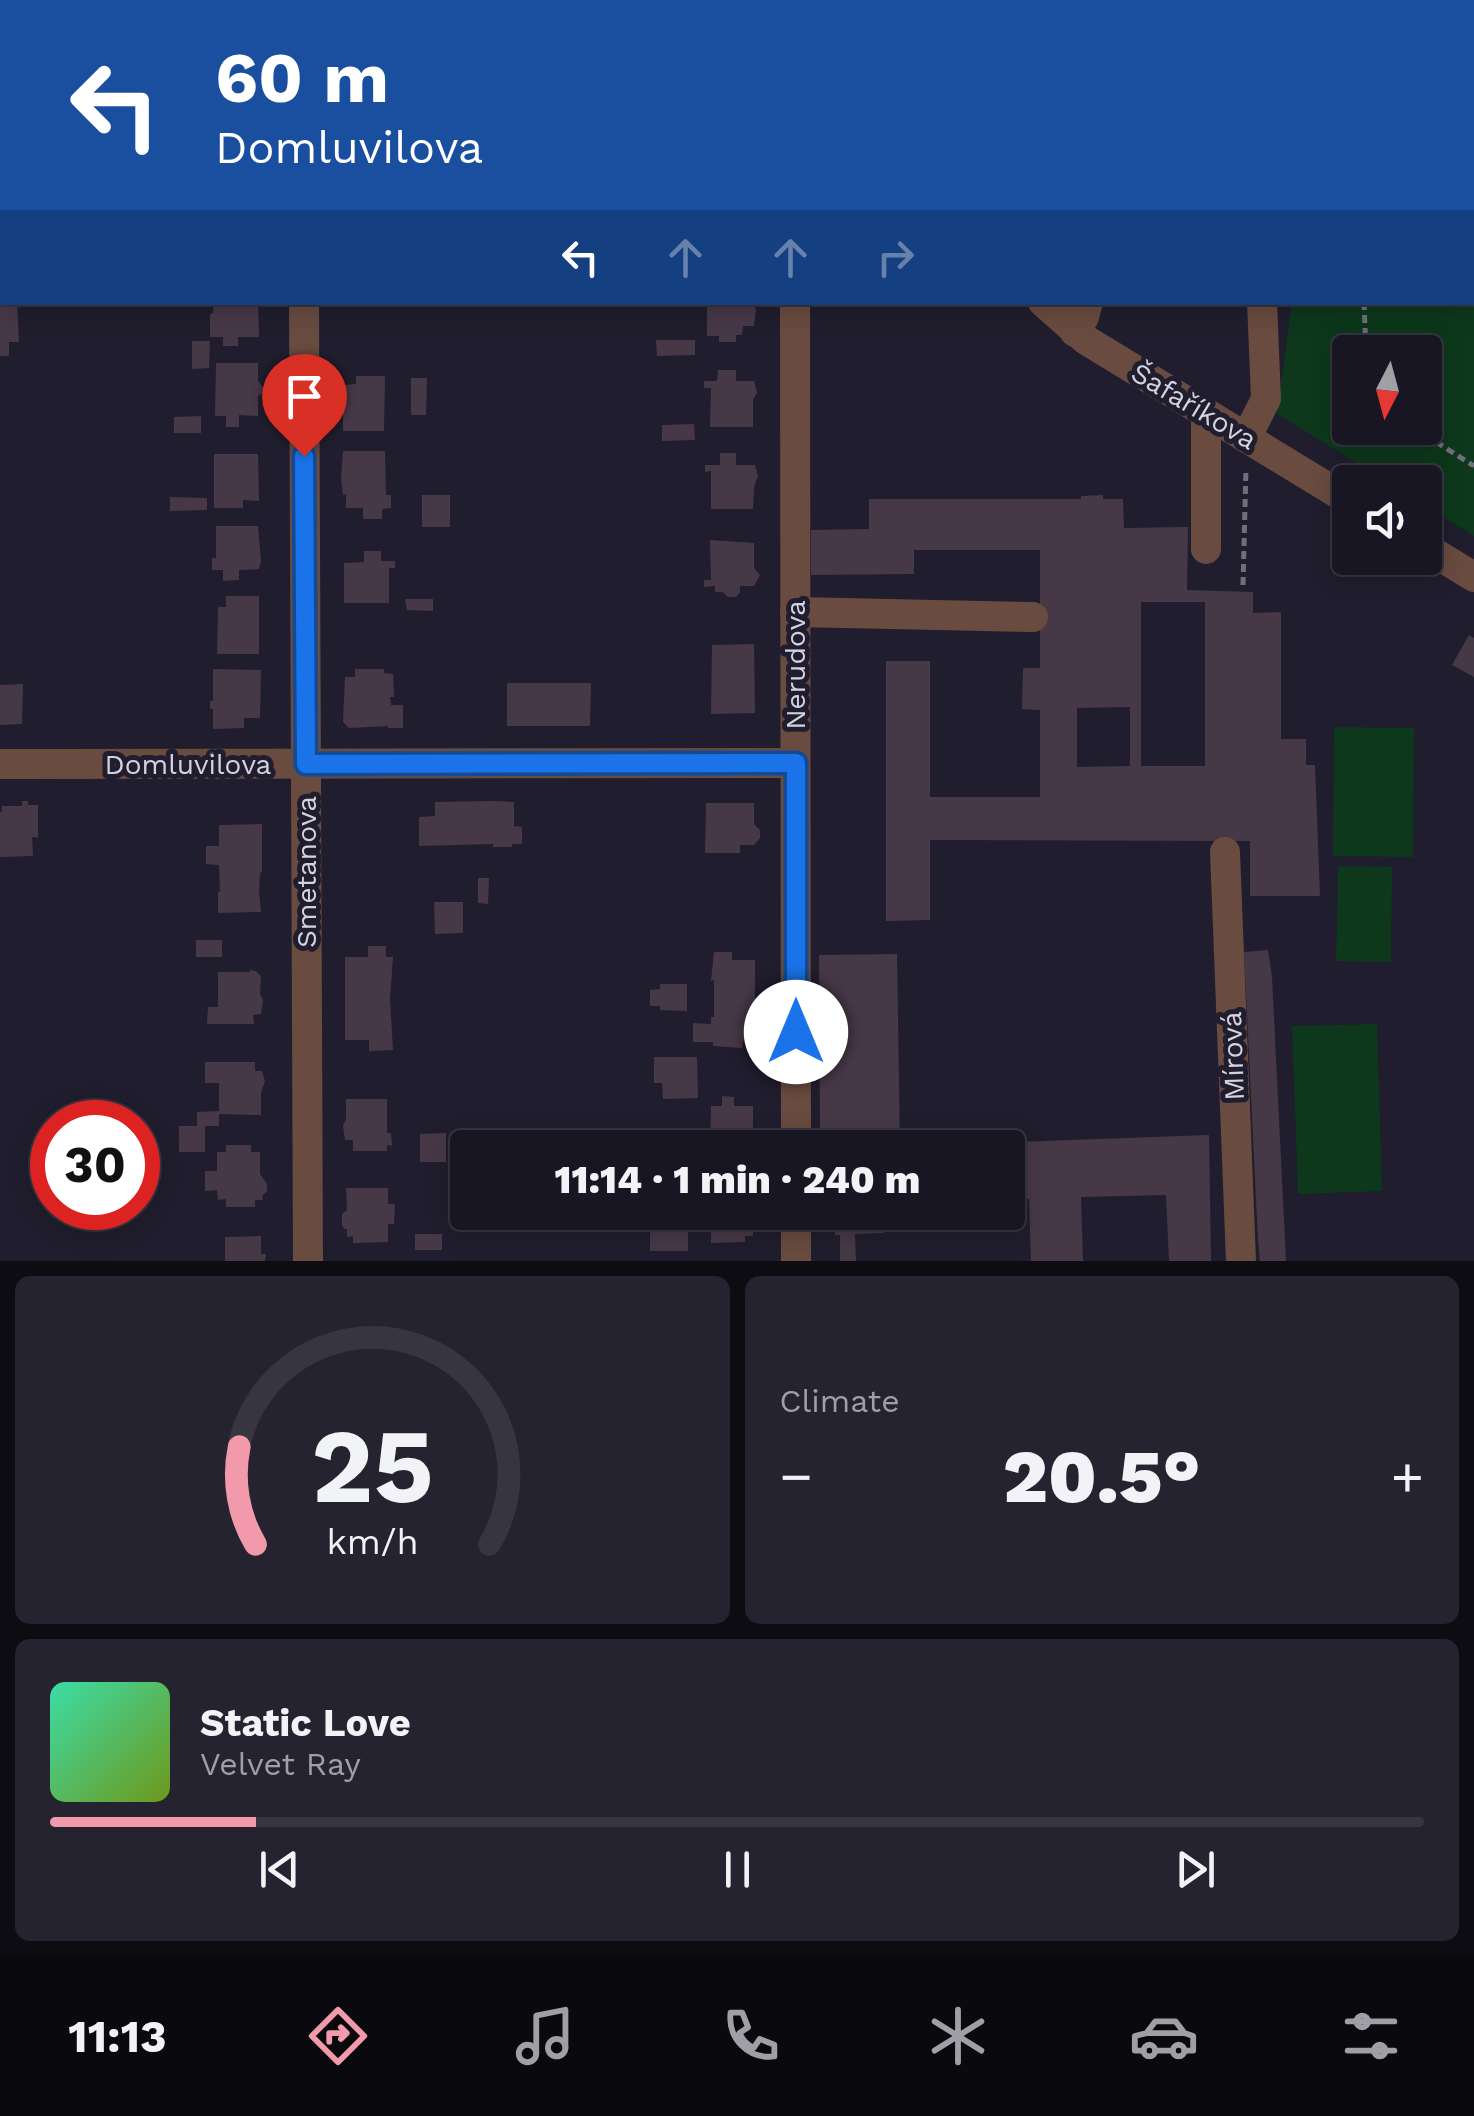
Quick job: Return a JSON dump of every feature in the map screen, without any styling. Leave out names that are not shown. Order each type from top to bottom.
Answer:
[{"type":"street","name":"Smetanova","points":[[304,305],[308,1261]]},
{"type":"street","name":"Nerudova","points":[[795,305],[796,1130]]},
{"type":"street","name":"Šafaříkova","points":[[1046,305],[1075,332],[1206,414],[1246,449],[1332,492]]},
{"type":"street","points":[[1075,332],[1087,305]]},
{"type":"street","points":[[1246,449],[1266,399],[1262,305]]},
{"type":"street","points":[[1206,414],[1206,550]]},
{"type":"street","points":[[1442,557],[1474,577]]},
{"type":"street","points":[[795,612],[1033,617]]},
{"type":"street","name":"Domluvilova","points":[[0,764],[796,763]]},
{"type":"street","name":"Mírová","points":[[1225,852],[1241,1261]]},
{"type":"street","points":[[796,1230],[796,1261]]},
{"type":"path","points":[[1364,305],[1365,335]]},
{"type":"path","points":[[1441,445],[1474,466]]},
{"type":"path","points":[[1242,585],[1246,449]]},
{"type":"green space","points":[[1292,305],[1474,305],[1474,536],[1442,516],[1442,465],[1360,465],[1277,414]]},
{"type":"green space","points":[[1334,727],[1414,728],[1413,857],[1333,856]]},
{"type":"green space","points":[[1338,866],[1392,867],[1391,962],[1336,961]]},
{"type":"green space","points":[[1377,1024],[1382,1191],[1298,1194],[1292,1026]]},
{"type":"building","points":[[0,305],[17,305],[19,342],[9,342],[9,356],[0,356]]},
{"type":"building","points":[[214,305],[258,305],[259,337],[238,337],[238,346],[223,346],[223,337],[210,337]]},
{"type":"building","points":[[707,305],[754,305],[754,326],[743,326],[736,342],[719,342],[719,336],[707,336]]},
{"type":"building","points":[[656,340],[695,340],[695,355],[657,356]]},
{"type":"building","points":[[192,341],[210,341],[209,368],[192,369]]},
{"type":"building","points":[[216,363],[258,363],[258,381],[264,389],[258,396],[258,416],[239,415],[239,427],[226,427],[226,416],[215,416]]},
{"type":"building","points":[[718,370],[736,370],[736,381],[754,381],[757,393],[753,400],[753,427],[710,427],[711,388],[704,388],[704,381],[717,381]]},
{"type":"building","points":[[356,376],[385,376],[384,431],[343,431],[343,385],[356,384]]},
{"type":"building","points":[[411,378],[427,378],[426,415],[411,415]]},
{"type":"building","points":[[201,416],[201,433],[174,433],[174,417]]},
{"type":"building","points":[[694,424],[695,440],[662,441],[662,425]]},
{"type":"building","points":[[343,451],[385,451],[386,495],[391,495],[391,508],[382,509],[382,519],[363,519],[363,508],[346,508],[341,479]]},
{"type":"building","points":[[720,453],[736,453],[736,465],[755,465],[758,476],[753,509],[711,509],[711,471],[705,472],[705,465],[720,465]]},
{"type":"building","points":[[214,454],[258,454],[259,501],[243,500],[243,508],[214,508]]},
{"type":"building","points":[[422,495],[450,495],[450,527],[422,527]]},
{"type":"building","points":[[170,497],[207,498],[207,510],[170,511]]},
{"type":"building","points":[[869,499],[1123,499],[1124,528],[1188,527],[1187,590],[1253,592],[1253,613],[1281,612],[1281,739],[1306,739],[1306,765],[1315,765],[1320,896],[1250,896],[1250,841],[930,840],[930,920],[886,921],[886,661],[930,661],[930,797],[1040,797],[1040,710],[1022,709],[1023,668],[1040,668],[1040,550],[914,550],[914,574],[811,575],[811,530],[869,529]],"holes":[[[1141,602],[1205,602],[1205,766],[1141,766]],[[1130,707],[1130,766],[1077,767],[1077,708]]]},
{"type":"building","points":[[216,526],[258,526],[259,569],[239,570],[239,580],[223,581],[223,570],[212,570]]},
{"type":"building","points":[[710,540],[754,543],[754,568],[760,575],[754,586],[740,586],[736,597],[715,592],[715,586],[704,587],[704,580],[711,580]]},
{"type":"building","points":[[364,551],[381,551],[381,561],[395,561],[395,568],[389,568],[389,603],[344,603],[344,563],[364,562]]},
{"type":"building","points":[[226,596],[259,596],[259,654],[217,654],[218,607],[226,607]]},
{"type":"building","points":[[405,599],[433,599],[433,611],[407,610]]},
{"type":"building","points":[[1469,635],[1474,638],[1474,677],[1452,665]]},
{"type":"building","points":[[754,644],[755,713],[711,714],[712,645]]},
{"type":"building","points":[[213,669],[261,670],[260,718],[244,718],[244,728],[213,729]]},
{"type":"building","points":[[355,669],[384,669],[384,673],[393,674],[391,705],[403,705],[403,728],[349,728],[343,722],[345,677],[355,677]]},
{"type":"building","points":[[507,683],[591,683],[590,726],[507,726]]},
{"type":"building","points":[[23,684],[22,724],[0,725],[0,685]]},
{"type":"building","points":[[22,801],[38,805],[38,838],[32,837],[33,856],[0,857],[2,806],[22,806]]},
{"type":"building","points":[[435,802],[514,802],[514,826],[522,827],[522,844],[419,846],[419,817],[435,816]]},
{"type":"building","points":[[706,803],[754,803],[754,824],[760,830],[760,838],[754,845],[740,845],[740,853],[705,853]]},
{"type":"building","points":[[262,824],[261,912],[218,913],[219,865],[206,864],[206,846],[219,846],[219,825]]},
{"type":"building","points":[[478,878],[489,878],[488,904],[478,903]]},
{"type":"building","points":[[434,902],[463,902],[463,933],[435,934]]},
{"type":"building","points":[[196,940],[222,940],[222,957],[196,957]]},
{"type":"building","points":[[368,946],[386,946],[386,957],[393,957],[393,1050],[369,1051],[369,1040],[345,1040],[345,957],[368,957]]},
{"type":"building","points":[[1268,950],[1286,1261],[1260,1261],[1258,1240],[1244,952]]},
{"type":"building","points":[[714,952],[732,952],[732,960],[755,960],[755,1041],[743,1041],[742,1048],[693,1042],[693,1023],[711,1024],[714,1017]]},
{"type":"building","points":[[897,954],[900,1130],[820,1130],[819,955]]},
{"type":"building","points":[[250,970],[261,976],[263,1000],[261,1014],[253,1015],[254,1024],[207,1024],[208,1007],[218,1007],[218,972]]},
{"type":"building","points":[[660,984],[687,984],[687,1011],[650,1006],[650,990],[660,989]]},
{"type":"building","points":[[654,1057],[697,1057],[698,1098],[663,1099],[662,1083],[654,1083]]},
{"type":"building","points":[[205,1062],[255,1062],[255,1071],[262,1071],[265,1081],[261,1115],[219,1114],[219,1126],[205,1126],[205,1152],[179,1152],[179,1126],[197,1126],[197,1112],[219,1111],[219,1083],[205,1083]]},
{"type":"building","points":[[722,1096],[734,1097],[734,1106],[753,1106],[754,1130],[710,1130],[711,1106],[722,1106]]},
{"type":"building","points":[[346,1099],[387,1099],[387,1133],[391,1133],[392,1146],[387,1145],[387,1151],[353,1151],[353,1140],[345,1140],[343,1126]]},
{"type":"building","points":[[446,1133],[446,1162],[420,1162],[420,1134]]},
{"type":"building","points":[[1209,1135],[1211,1261],[1169,1261],[1166,1195],[1081,1197],[1083,1261],[1031,1261],[1025,1142]]},
{"type":"building","points":[[226,1145],[251,1145],[251,1152],[260,1152],[260,1174],[267,1191],[263,1200],[255,1200],[255,1207],[226,1207],[226,1199],[218,1200],[217,1190],[205,1191],[205,1171],[217,1171],[217,1152],[226,1152]]},
{"type":"building","points":[[346,1188],[388,1188],[388,1204],[395,1204],[394,1224],[388,1224],[388,1242],[353,1243],[353,1236],[347,1237],[347,1229],[342,1225],[342,1214],[347,1210]]},
{"type":"building","points":[[711,1230],[753,1230],[753,1236],[745,1236],[745,1242],[711,1243]]},
{"type":"building","points":[[835,1230],[884,1230],[855,1234],[856,1261],[840,1261],[840,1235],[835,1235]]},
{"type":"building","points":[[650,1231],[688,1231],[688,1251],[650,1251]]},
{"type":"building","points":[[415,1234],[442,1234],[442,1250],[415,1250]]},
{"type":"building","points":[[261,1236],[265,1261],[225,1261],[225,1237]]},
{"type":"route","points":[[304,456],[306,764],[796,763],[796,1032]]}]
